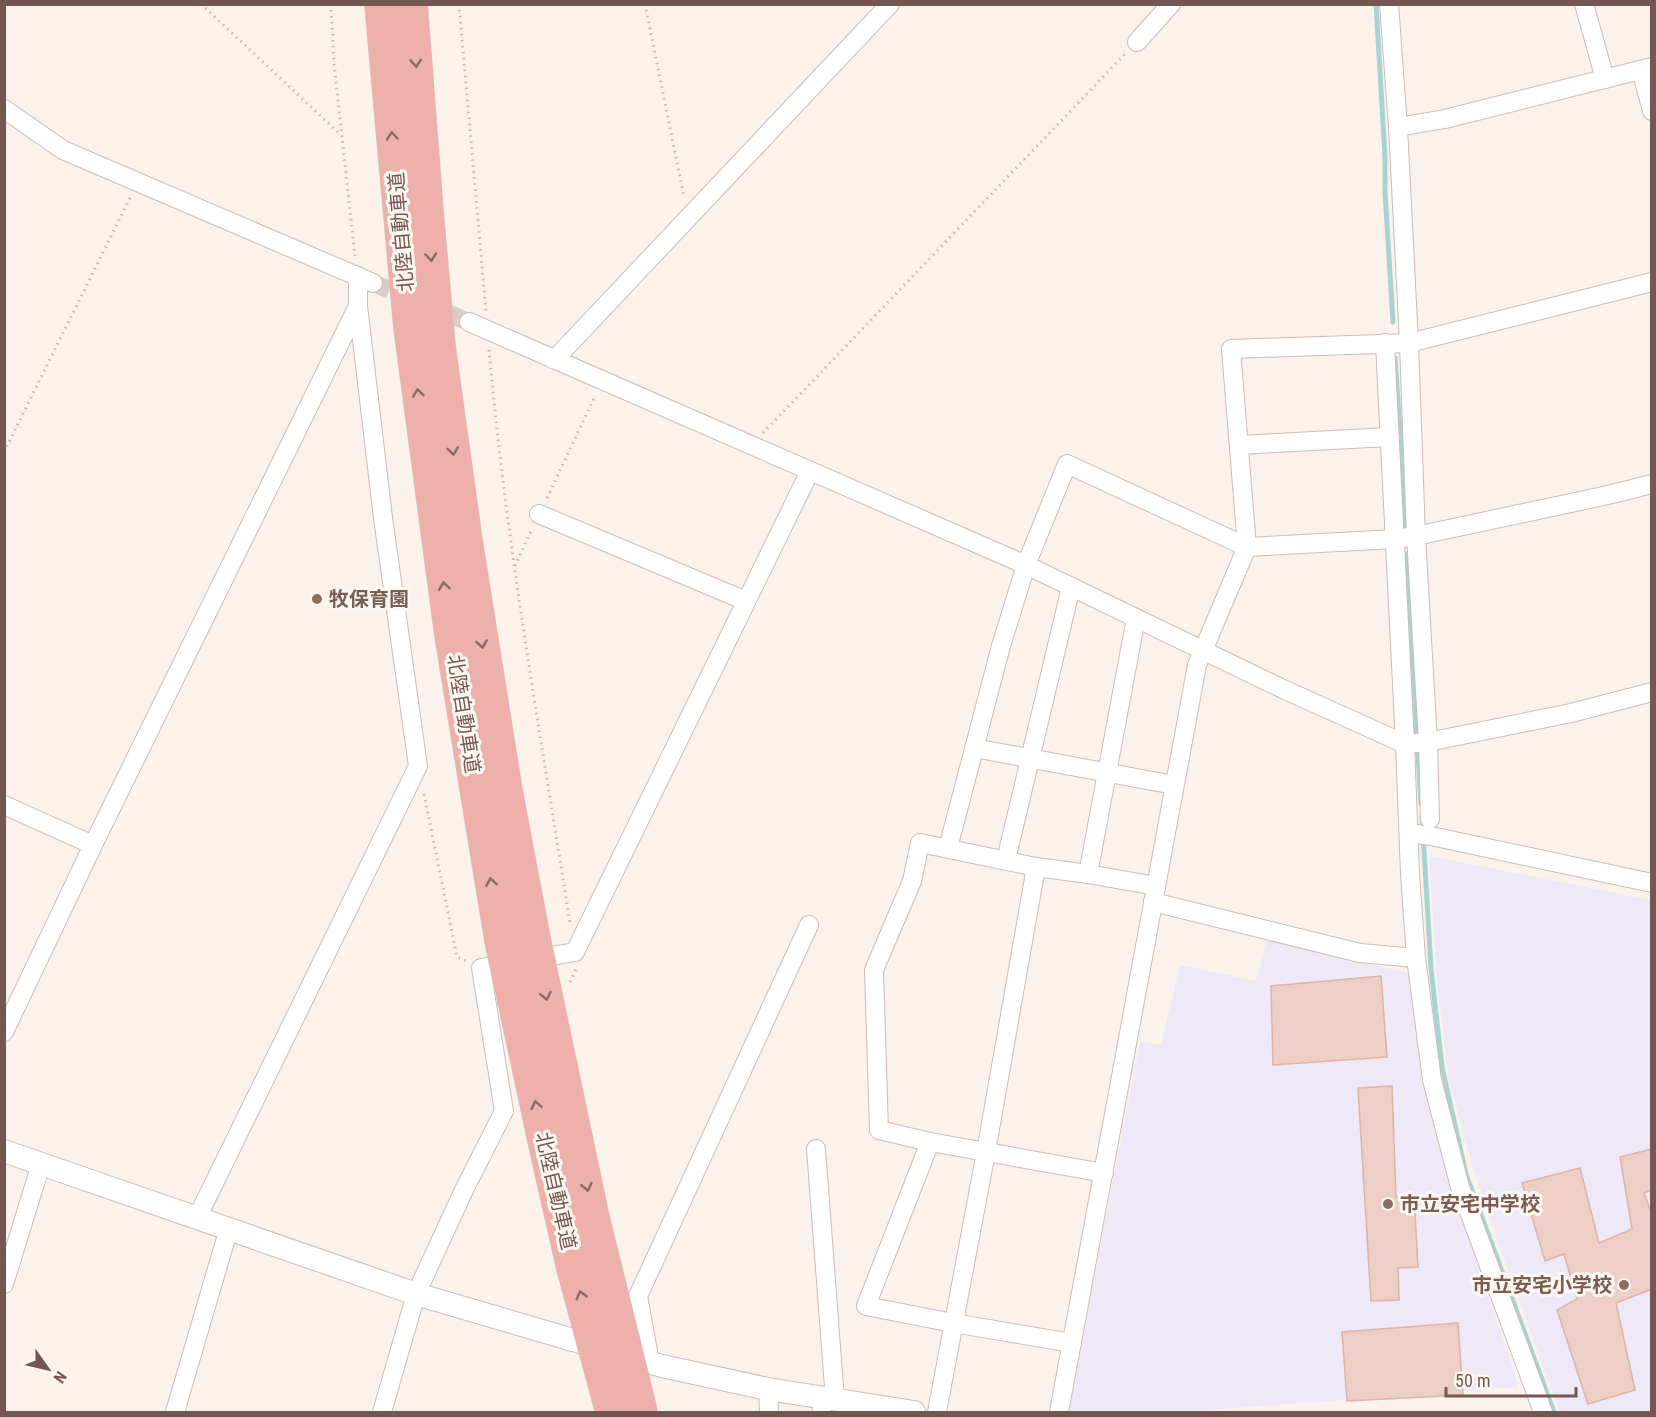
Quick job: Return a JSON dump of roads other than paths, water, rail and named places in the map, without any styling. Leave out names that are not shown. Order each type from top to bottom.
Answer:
[{"type":"highway","name":"北陸自動車道","points":[[381,4],[411,339],[451,635],[501,940],[573,1268],[612,1413]]},
{"type":"highway","name":"北陸自動車道","points":[[411,4],[439,347],[466,541],[504,781],[534,939],[593,1218],[641,1413]]},
{"type":"street","points":[[554,360],[890,4]]},
{"type":"street","points":[[1137,42],[1171,4]]},
{"type":"street","points":[[1389,4],[1398,127],[1431,828]]},
{"type":"street","points":[[1584,4],[1605,79]]},
{"type":"street","points":[[1398,127],[1445,118],[1646,69],[1652,111]]},
{"type":"street","points":[[4,109],[63,150],[365,279],[358,306],[93,845],[4,1032]]},
{"type":"street","points":[[1059,1413],[1197,664],[1247,548],[1231,349],[1409,343],[1652,282]]},
{"type":"street","points":[[197,1218],[418,765],[383,518],[358,306]]},
{"type":"street","points":[[469,322],[1026,565],[1405,744],[1428,742],[1571,713],[1652,692]]},
{"type":"street","points":[[1385,343],[1410,874],[1416,958],[1432,1080],[1460,1188],[1543,1413]]},
{"type":"street","points":[[1239,445],[1390,438]]},
{"type":"street","points":[[948,848],[1001,646],[1026,565],[1067,464],[1247,548],[1416,536],[1652,484]]},
{"type":"street","points":[[382,1413],[416,1294],[464,1190],[504,1111],[481,968],[577,957],[810,471]]},
{"type":"street","points":[[539,514],[746,601]]},
{"type":"street","points":[[1006,860],[1071,587]]},
{"type":"street","points":[[1088,874],[1136,618]]},
{"type":"street","points":[[974,748],[1174,785]]},
{"type":"street","points":[[4,805],[93,845]]},
{"type":"street","points":[[1409,833],[1431,828],[1652,883]]},
{"type":"street","points":[[1104,1173],[930,1142],[879,1130],[874,970],[912,881],[920,843],[1036,867],[1088,874],[1360,953],[1416,958]]},
{"type":"street","points":[[937,1413],[1036,867]]},
{"type":"street","points":[[650,1362],[638,1296],[809,925]]},
{"type":"street","points":[[930,1142],[866,1306],[1072,1343]]},
{"type":"street","points":[[816,1149],[826,1403]]},
{"type":"street","points":[[4,1151],[416,1294],[650,1362],[826,1403],[914,1413]]},
{"type":"street","points":[[4,1284],[41,1164]]},
{"type":"street","points":[[175,1413],[229,1228]]},
{"type":"street","points":[[768,1389],[769,1413]]},
{"type":"waterway","points":[[1376,4],[1393,322]]},
{"type":"waterway","points":[[1395,358],[1405,529]]},
{"type":"waterway","points":[[1406,554],[1421,804]]},
{"type":"waterway","points":[[1422,816],[1431,969],[1442,1067],[1466,1174],[1554,1412]]},
{"type":"tunnel","points":[[373,283],[469,322]]},
{"type":"place","name":"牧保育園","points":[[317,599]]},
{"type":"place","name":"市立安宅中学校","points":[[1388,1204]]},
{"type":"place","name":"市立安宅小学校","points":[[1624,1285]]}]
